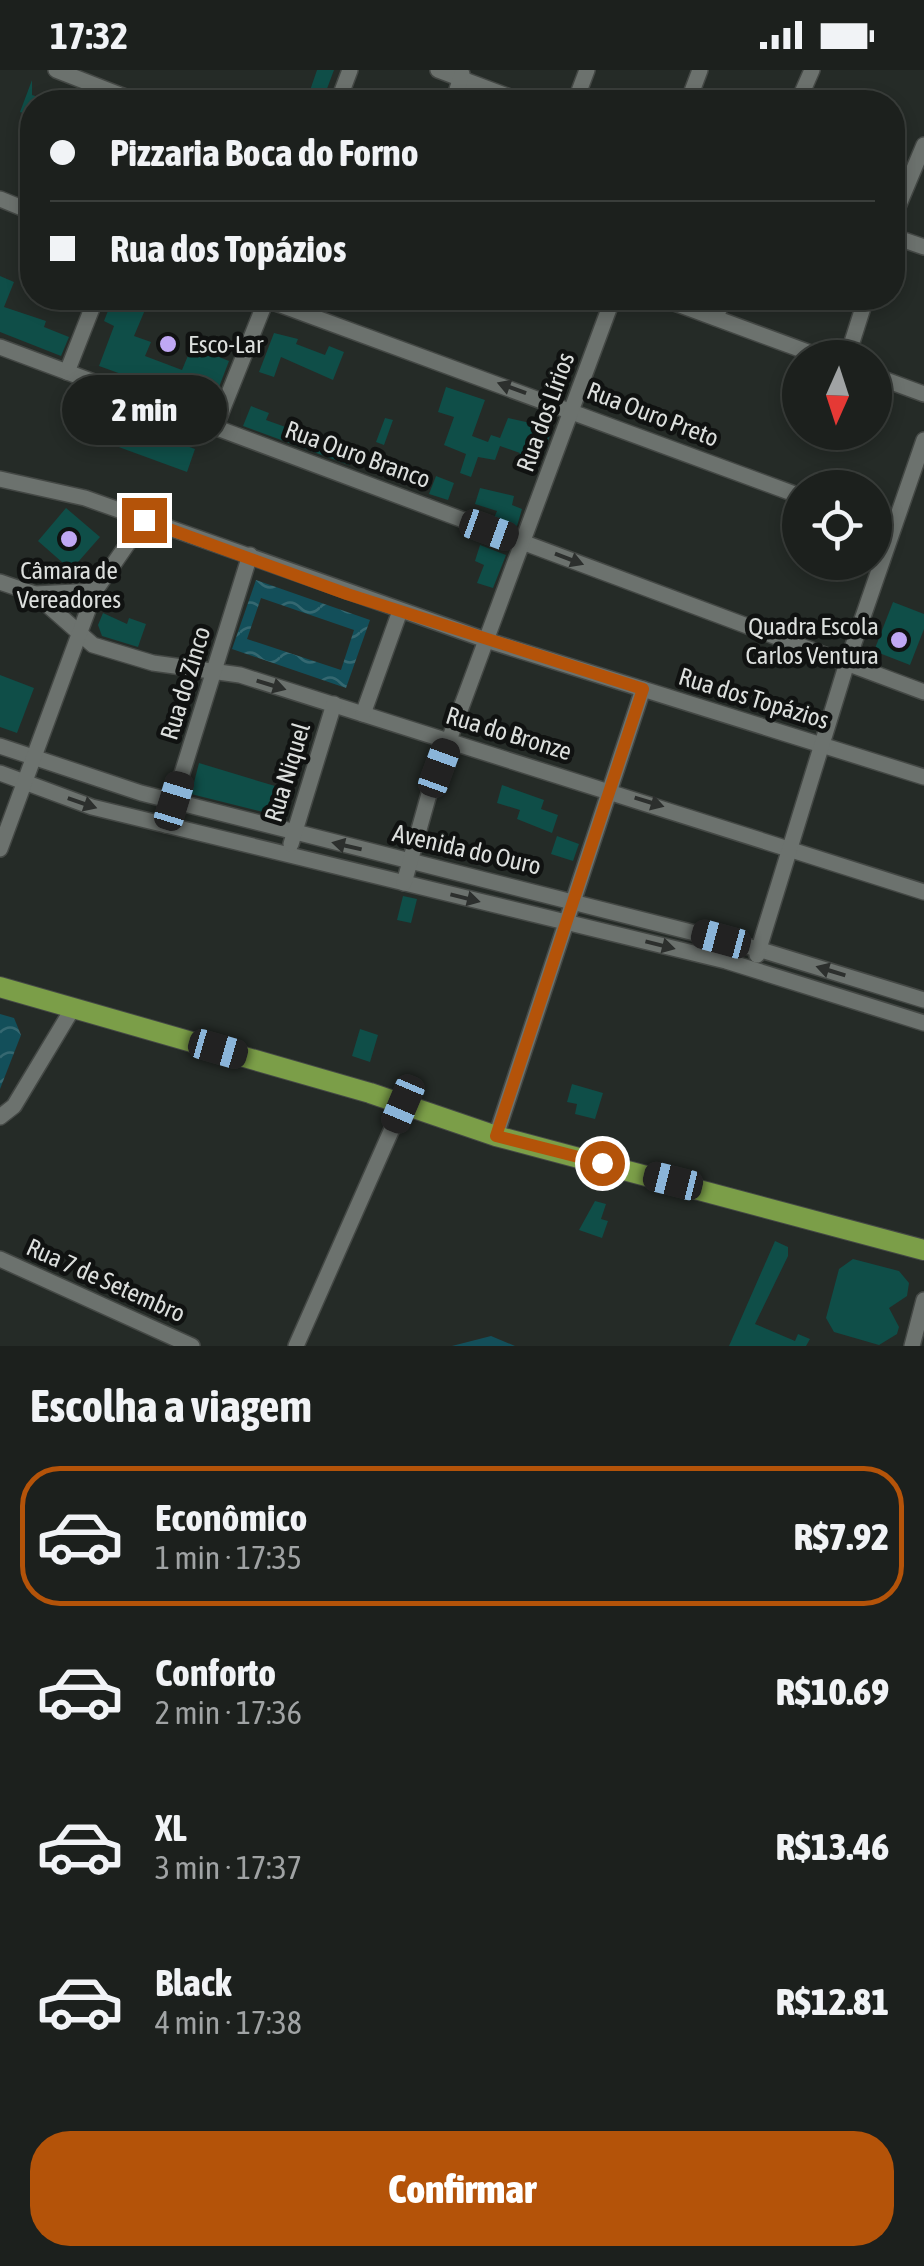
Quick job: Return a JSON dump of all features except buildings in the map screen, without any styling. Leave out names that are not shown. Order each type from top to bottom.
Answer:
[{"type":"main road","points":[[1,985],[403,1104],[496,1136],[924,1250]]},
{"type":"street","points":[[56,70],[107,90]]},
{"type":"street","points":[[438,70],[495,90]]},
{"type":"street","points":[[905,191],[924,146]]},
{"type":"street","points":[[67,372],[91,310]]},
{"type":"street","points":[[215,428],[260,310]]},
{"type":"street","name":"Rua Ouro Preto","points":[[298,310],[782,489]]},
{"type":"street","name":"Rua dos Lírios","points":[[404,882],[449,741],[609,310]]},
{"type":"street","points":[[694,310],[782,342]]},
{"type":"street","points":[[716,318],[719,310]]},
{"type":"street","points":[[852,340],[862,310]]},
{"type":"street","name":"Rua Ouro Branco","points":[[0,347],[924,692]]},
{"type":"street","points":[[892,382],[924,394]]},
{"type":"street","points":[[892,530],[924,440]]},
{"type":"street","name":"Rua dos Topázios","points":[[0,479],[85,498],[486,640],[924,777]]},
{"type":"street","points":[[0,849],[94,592],[144,520]]},
{"type":"street","name":"Rua do Zinco","points":[[166,826],[250,555]]},
{"type":"street","points":[[754,969],[876,580]]},
{"type":"street","points":[[0,582],[35,594],[94,592]]},
{"type":"street","name":"Rua do Bronze","points":[[35,594],[93,645],[153,664],[215,670],[334,704],[790,846],[924,892]]},
{"type":"street","points":[[363,714],[400,611]]},
{"type":"street","points":[[496,1136],[643,689]]},
{"type":"street","name":"Rua Niquel","points":[[287,855],[334,704]]},
{"type":"street","name":"Avenida do Ouro","points":[[0,746],[294,834],[573,900],[758,949],[924,1000]]},
{"type":"street","name":"Avenida do Ouro","points":[[0,773],[92,808],[754,969],[924,1023]]},
{"type":"street","points":[[0,1117],[14,1106],[73,1008]]},
{"type":"street","points":[[296,1346],[403,1104]]},
{"type":"street","name":"Rua 7 de Setembro","points":[[0,1259],[192,1346]]},
{"type":"street","points":[[912,1346],[924,1300]]},
{"type":"water","points":[[256,580],[370,620],[346,688],[232,649]],"holes":[[[261,598],[354,630],[341,670],[247,639]]]},
{"type":"water","points":[[0,1014],[14,1018],[21,1035],[0,1089]]},
{"type":"water","points":[[491,1336],[515,1346],[452,1346]]},
{"type":"place","name":"Esco-Lar","points":[[168,344]]},
{"type":"place","name":"Câmara de Vereadores","points":[[69,539]]},
{"type":"place","name":"Quadra Escola Carlos Ventura","points":[[899,640]]},
{"type":"route","points":[[144,520],[250,555],[347,594],[643,689],[496,1136],[602,1163]]}]
